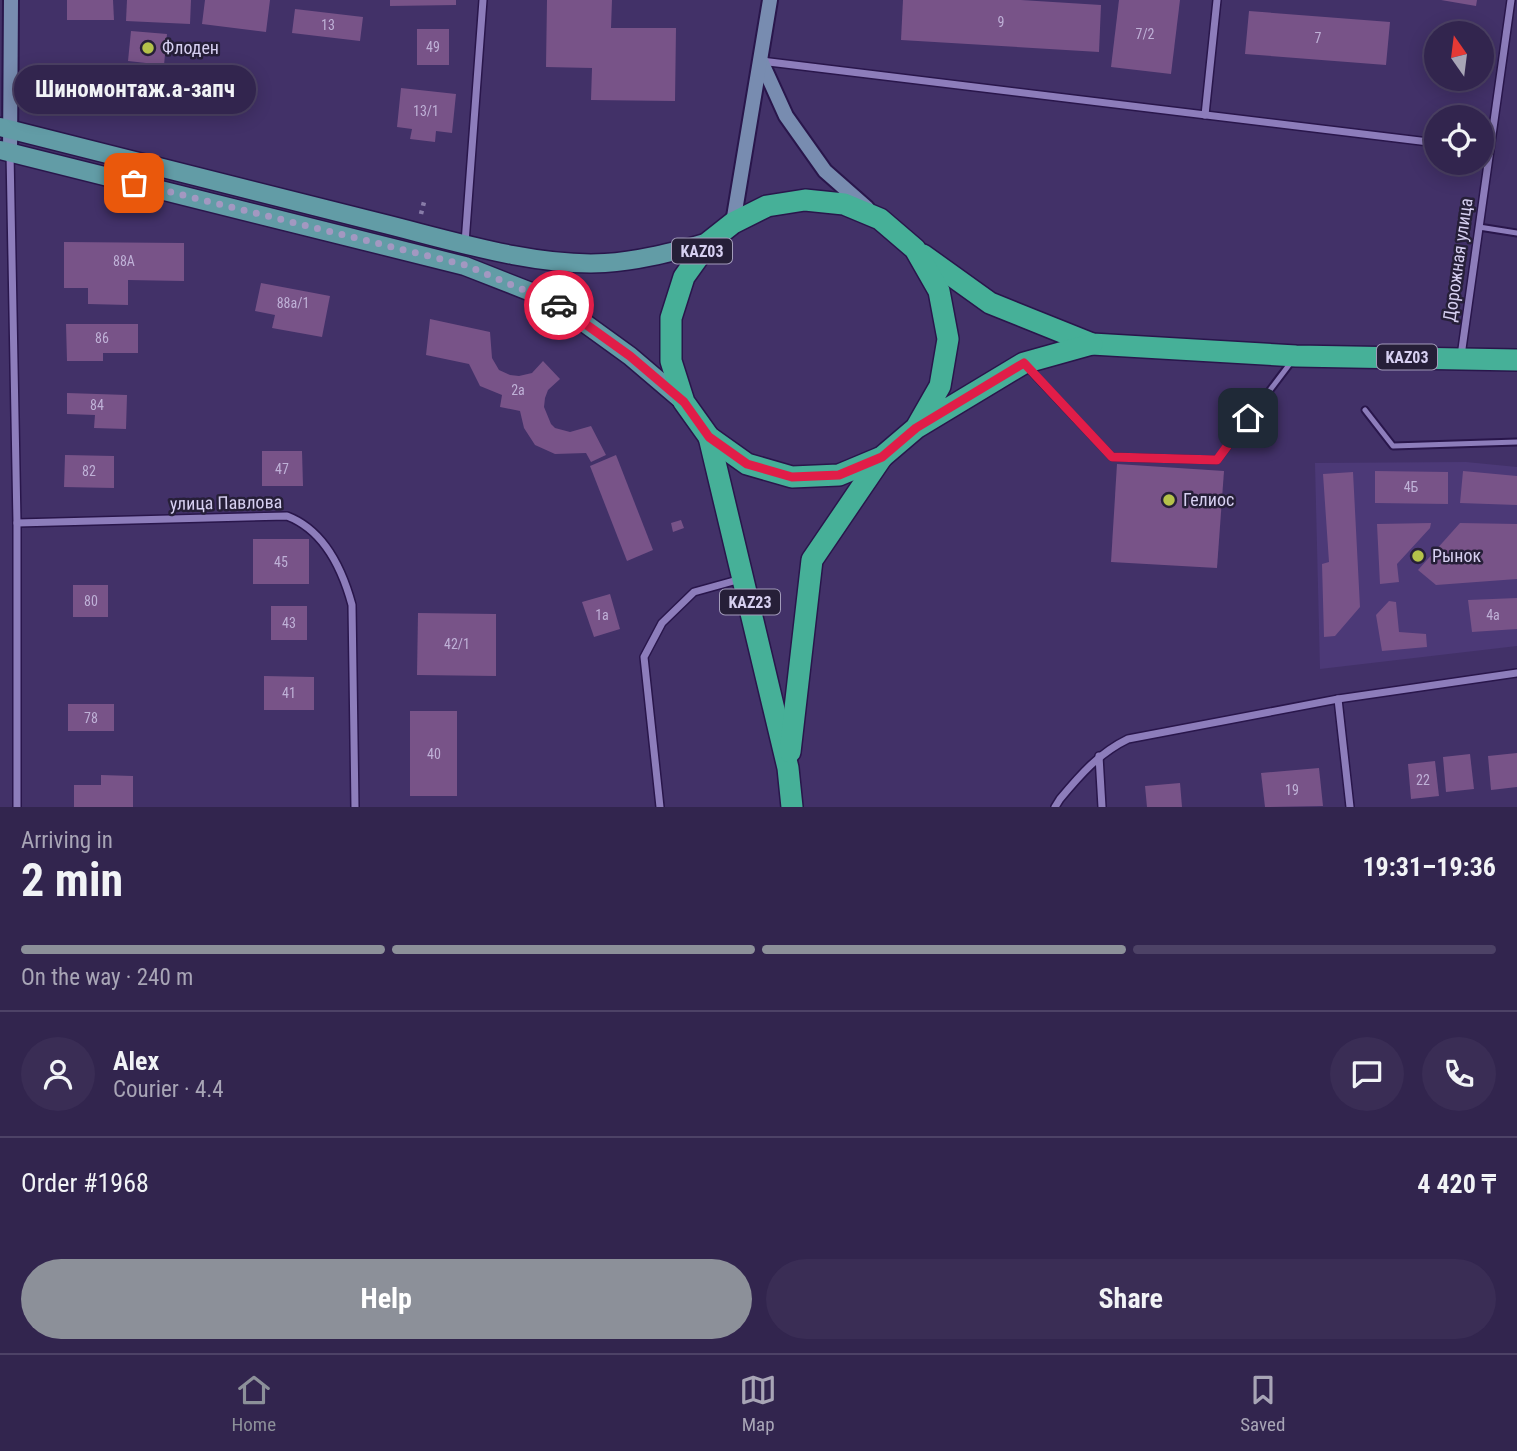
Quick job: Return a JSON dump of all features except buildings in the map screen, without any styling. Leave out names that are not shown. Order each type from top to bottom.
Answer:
[{"type":"highway","name":"KАZ03","points":[[1092,344],[1024,363],[916,428],[882,457],[839,475],[792,477],[747,464],[709,437],[684,402],[671,361],[671,318],[684,277],[709,242],[733,223],[767,206],[805,200],[844,204],[880,219],[915,249],[990,303],[1092,344],[1296,356],[1517,360]]},
{"type":"highway","name":"KАZ03","points":[[915,249],[939,291],[948,338],[940,386],[916,428]]},
{"type":"highway","name":"KAZ23","points":[[709,437],[745,578],[788,768],[792,807]]},
{"type":"highway","name":"KAZ23","points":[[788,768],[812,560],[882,457]]},
{"type":"main road","name":"KАZ03","points":[[5,129],[465,243],[547,260],[604,263],[655,257],[709,242]]},
{"type":"main road","name":"KАZ03","points":[[5,151],[465,265],[554,301],[630,356],[684,402]]},
{"type":"street","points":[[11,0],[5,151],[17,523],[17,807]]},
{"type":"street","points":[[465,243],[482,0]]},
{"type":"street","points":[[733,223],[770,0]]},
{"type":"street","points":[[1205,115],[1217,0]]},
{"type":"street","name":"Дорожная улица","points":[[1493,105],[1511,0]]},
{"type":"street","points":[[761,61],[1424,141]]},
{"type":"street","points":[[761,61],[786,116],[825,171],[880,219]]},
{"type":"street","name":"Дорожная улица","points":[[1460,358],[1484,175]]},
{"type":"street","name":"улица Павлова","points":[[17,523],[287,516],[302,522],[320,538],[334,560],[352,605],[355,807]]},
{"type":"street","points":[[660,807],[644,657],[662,623],[694,592],[745,578]]},
{"type":"street","points":[[1055,807],[1099,756],[1128,739],[1338,699],[1517,673]]},
{"type":"street","points":[[1338,699],[1350,807]]},
{"type":"street","points":[[1099,756],[1102,807]]},
{"type":"lane","points":[[1479,227],[1517,233]]},
{"type":"lane","points":[[1024,363],[1112,457],[1217,460],[1296,356]]},
{"type":"lane","points":[[1364,410],[1393,446],[1517,442]]},
{"type":"shaded area","name":"Рынок","points":[[1466,462],[1517,467],[1517,646],[1320,669],[1315,463]]},
{"type":"way so far","points":[[134,183],[465,265],[559,305]]},
{"type":"place","name":"Флоден","points":[[148,48]]},
{"type":"place","name":"Шиномонтаж.а-запч","points":[[134,183]]},
{"type":"place","name":"Гелиос","points":[[1169,500]]},
{"type":"place","name":"Рынок","points":[[1418,556]]},
{"type":"route","points":[[559,305],[630,356],[684,402],[709,437],[747,464],[792,477],[839,475],[882,457],[916,428],[1024,363],[1112,457],[1217,460],[1248,418]]}]
